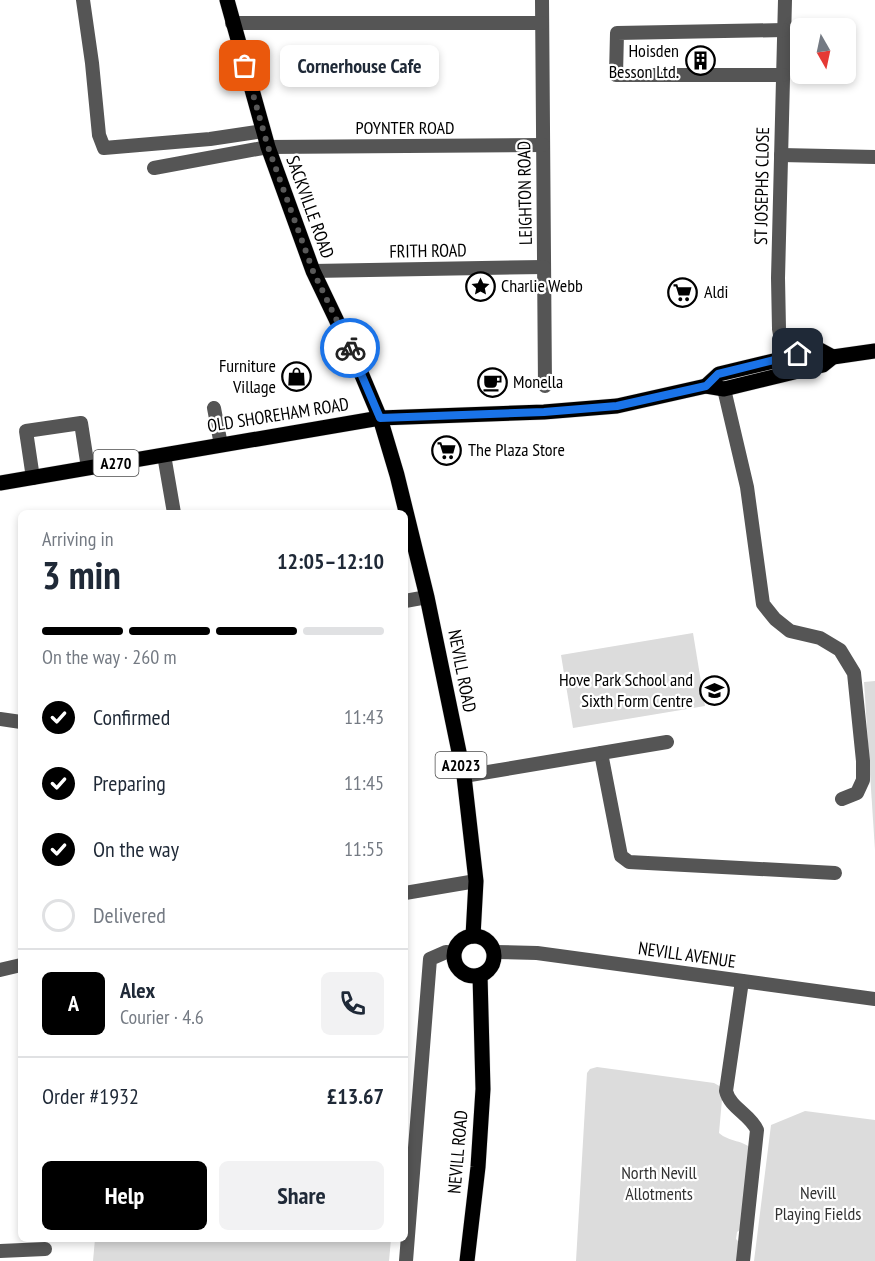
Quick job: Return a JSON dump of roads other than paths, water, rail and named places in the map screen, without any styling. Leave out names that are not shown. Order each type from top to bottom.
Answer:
[{"type":"main road","name":"SACKVILLE ROAD","points":[[227,0],[268,147],[313,271],[357,361],[380,418]]},
{"type":"main road","name":"OLD SHOREHAM ROAD","points":[[706,386],[718,374],[784,357],[820,350],[833,357]]},
{"type":"main road","name":"OLD SHOREHAM ROAD","points":[[0,483],[380,418],[544,412],[617,406],[706,386],[724,389],[823,365],[833,357],[875,351]]},
{"type":"main road","name":"NEVILL ROAD","points":[[380,418],[404,510]]},
{"type":"main road","name":"NEVILL ROAD","points":[[408,525],[427,597],[464,776],[476,881],[473,936]]},
{"type":"main road","points":[[473,936],[487,940],[494,952],[493,963],[485,972],[472,976],[458,968],[454,953],[461,941],[473,936]]},
{"type":"main road","name":"NEVILL ROAD","points":[[467,1261],[478,1167],[483,1089],[480,975]]},
{"type":"street","points":[[83,0],[99,135],[104,148],[210,139],[263,131]]},
{"type":"street","name":"LEIGHTON ROAD","points":[[542,0],[545,386]]},
{"type":"street","name":"ST JOSEPHS CLOSE","points":[[785,0],[779,329],[786,373]]},
{"type":"street","points":[[232,23],[542,23]]},
{"type":"street","points":[[783,75],[616,75],[617,33],[784,30]]},
{"type":"street","name":"POYNTER ROAD","points":[[154,168],[268,147],[543,145]]},
{"type":"street","points":[[781,155],[875,157]]},
{"type":"street","name":"FRITH ROAD","points":[[313,271],[544,267]]},
{"type":"street","points":[[724,389],[747,487],[763,604],[789,631],[820,638],[840,650],[854,673],[863,780],[857,793],[842,799]]},
{"type":"street","points":[[214,408],[221,445]]},
{"type":"street","points":[[33,478],[26,431],[81,423],[88,468]]},
{"type":"street","points":[[164,455],[173,510]]},
{"type":"street","points":[[408,600],[427,597]]},
{"type":"street","points":[[0,719],[18,722]]},
{"type":"street","points":[[464,776],[667,742]]},
{"type":"street","points":[[601,753],[621,856],[629,862],[835,873]]},
{"type":"street","points":[[408,892],[476,881]]},
{"type":"street","points":[[408,1236],[430,959],[446,952],[454,953]]},
{"type":"street","name":"NEVILL AVENUE","points":[[494,952],[537,953],[875,999]]},
{"type":"street","points":[[0,970],[18,966]]},
{"type":"street","points":[[742,981],[726,1091],[728,1099],[755,1124],[757,1130],[743,1261]]},
{"type":"street","points":[[406,1261],[408,1242]]},
{"type":"street","points":[[0,1251],[47,1247]]},
{"type":"place","name":"Hoisden Besson Ltd.","points":[[700,61]]},
{"type":"place","name":"Cornerhouse Cafe","points":[[245,66]]},
{"type":"place","name":"Charlie Webb","points":[[480,286]]},
{"type":"place","name":"Aldi","points":[[683,292]]},
{"type":"place","name":"Furniture Village","points":[[297,376]]},
{"type":"place","name":"Monella","points":[[492,382]]},
{"type":"place","name":"The Plaza Store","points":[[447,450]]},
{"type":"place","name":"Hove Park School and Sixth Form Centre","points":[[714,690]]},
{"type":"park label","name":"North Nevill Allotments","points":[[659,1183]]},
{"type":"park label","name":"Nevill Playing Fields","points":[[818,1203]]}]
